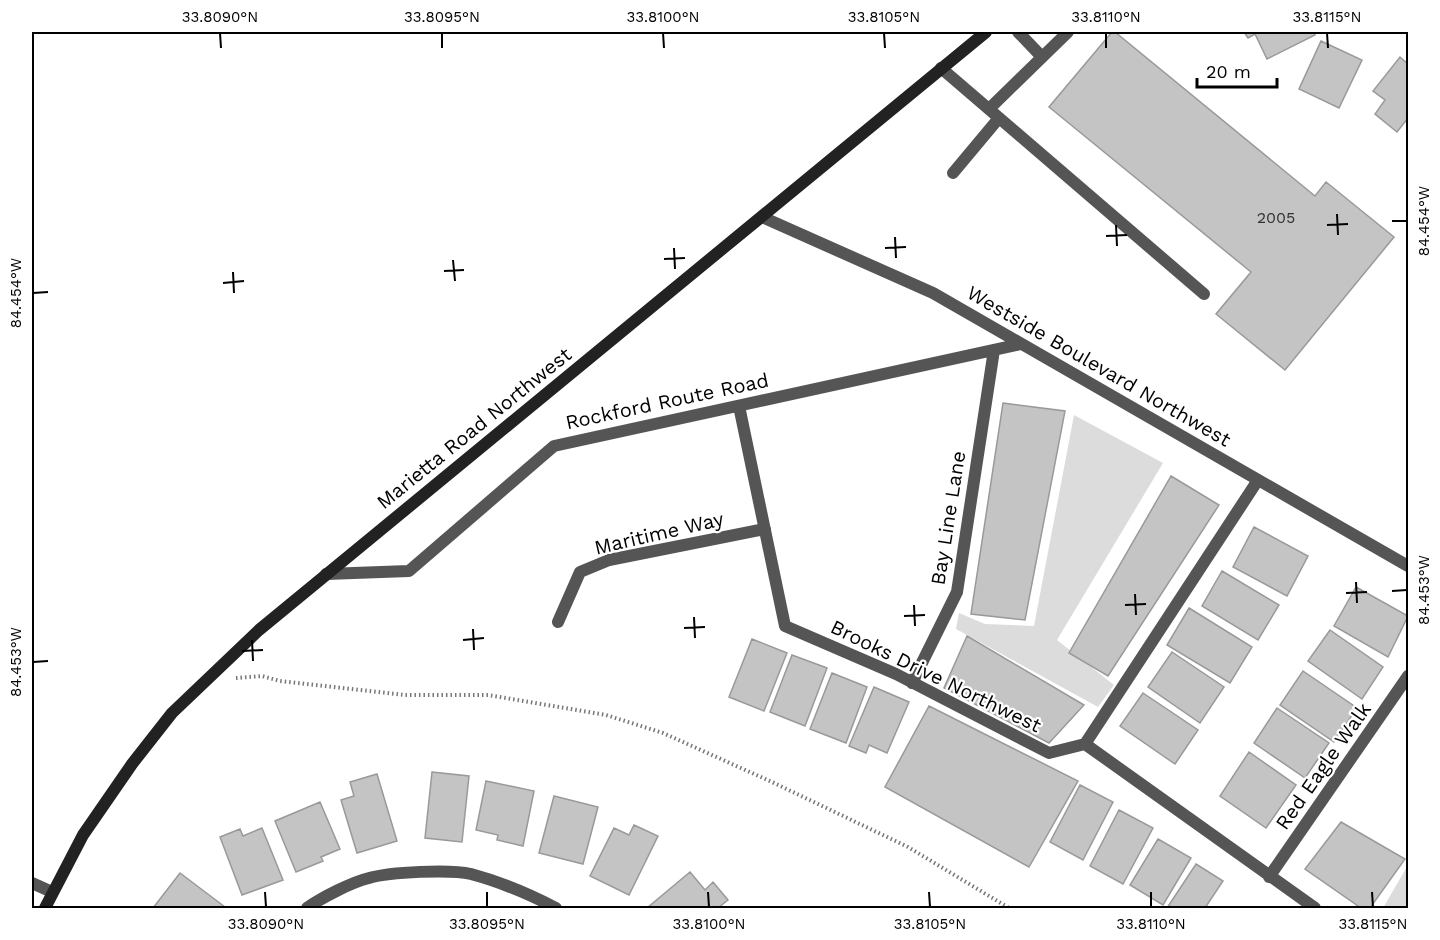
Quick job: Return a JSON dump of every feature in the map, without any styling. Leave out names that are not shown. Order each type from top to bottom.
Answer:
[{"type":"main road","name":"Marietta Road Northwest","points":[[45,909],[83,835],[132,764],[172,713],[259,630],[986,32]]},
{"type":"street","points":[[1018,32],[1042,57]]},
{"type":"street","points":[[989,109],[1068,32]]},
{"type":"street","points":[[941,68],[1204,294]]},
{"type":"street","points":[[953,173],[999,118]]},
{"type":"street","name":"Westside Boulevard Northwest","points":[[762,217],[933,293],[1408,566]]},
{"type":"street","name":"Rockford Route Road","points":[[326,574],[409,572],[554,446],[1022,344]]},
{"type":"street","name":"Bay Line Lane","points":[[912,682],[957,592],[994,350]]},
{"type":"street","name":"Brooks Drive Northwest","points":[[739,406],[785,626],[912,682],[1049,753],[1085,744]]},
{"type":"street","points":[[1258,480],[1085,744],[1316,909]]},
{"type":"street","name":"Maritime Way","points":[[558,622],[580,572],[609,560],[765,530]]},
{"type":"street","name":"Red Eagle Walk","points":[[1269,877],[1408,676]]},
{"type":"street","points":[[307,909],[317,900],[369,878],[418,872],[468,874],[521,890],[556,909]]},
{"type":"street","points":[[32,883],[52,892]]},
{"type":"path","points":[[206,680],[262,676],[280,681],[405,695],[488,695],[606,714],[663,733],[908,847],[1009,909]]},
{"type":"shaded area","points":[[1074,415],[1163,463],[1057,640],[1114,685],[1098,707],[956,629],[959,613],[985,624],[1034,626]]},
{"type":"shaded area","points":[[1408,865],[1408,908],[1383,908]]},
{"type":"building","points":[[1112,32],[1115,32],[1315,196],[1326,182],[1394,237],[1285,370],[1216,314],[1251,272],[1049,107]]},
{"type":"building","points":[[1244,32],[1313,32],[1315,35],[1267,59],[1255,34],[1248,38]]},
{"type":"building","points":[[1321,41],[1362,60],[1339,108],[1299,89]]},
{"type":"building","points":[[1400,57],[1408,64],[1408,118],[1397,132],[1375,114],[1385,100],[1373,91]]},
{"type":"building","points":[[1003,403],[1065,411],[1025,620],[971,614]]},
{"type":"building","points":[[1171,476],[1219,505],[1108,676],[1069,653]]},
{"type":"building","points":[[1254,527],[1308,556],[1287,596],[1233,567]]},
{"type":"building","points":[[1222,571],[1279,605],[1258,640],[1202,606]]},
{"type":"building","points":[[1356,587],[1408,616],[1388,657],[1334,626]]},
{"type":"building","points":[[1189,608],[1252,647],[1230,683],[1167,645]]},
{"type":"building","points":[[1330,630],[1383,667],[1362,699],[1308,661]]},
{"type":"building","points":[[967,636],[1084,705],[1049,743],[944,688]]},
{"type":"building","points":[[752,639],[787,653],[764,711],[729,697]]},
{"type":"building","points":[[1172,652],[1224,687],[1200,723],[1148,687]]},
{"type":"building","points":[[792,655],[827,668],[805,726],[770,712]]},
{"type":"building","points":[[1303,671],[1357,708],[1334,742],[1280,705]]},
{"type":"building","points":[[832,673],[867,687],[846,743],[810,729]]},
{"type":"building","points":[[874,687],[909,702],[887,753],[869,745],[866,753],[849,746]]},
{"type":"building","points":[[1143,693],[1198,730],[1175,764],[1120,726]]},
{"type":"building","points":[[929,706],[1078,781],[1029,867],[885,787]]},
{"type":"building","points":[[1277,708],[1329,743],[1305,778],[1254,743]]},
{"type":"building","points":[[1249,752],[1296,785],[1266,828],[1220,796]]},
{"type":"building","points":[[432,772],[469,776],[462,842],[425,838]]},
{"type":"building","points":[[377,774],[397,841],[357,853],[341,800],[354,796],[350,782]]},
{"type":"building","points":[[486,781],[534,791],[523,846],[497,840],[498,835],[476,830]]},
{"type":"building","points":[[1080,785],[1113,802],[1083,860],[1050,842]]},
{"type":"building","points":[[554,796],[598,807],[583,864],[539,853]]},
{"type":"building","points":[[320,802],[340,849],[321,857],[323,861],[296,872],[275,821]]},
{"type":"building","points":[[1119,810],[1153,828],[1123,884],[1090,866]]},
{"type":"building","points":[[1341,822],[1405,859],[1370,908],[1361,908],[1305,869]]},
{"type":"building","points":[[634,825],[658,836],[629,895],[590,876],[614,828],[629,835]]},
{"type":"building","points":[[262,828],[283,880],[242,895],[220,837],[240,829],[243,836]]},
{"type":"building","points":[[1158,839],[1191,858],[1163,905],[1130,885]]},
{"type":"building","points":[[1196,864],[1223,881],[1205,908],[1167,908]]},
{"type":"building","points":[[690,872],[705,890],[713,882],[728,900],[718,908],[647,908]]},
{"type":"building","points":[[180,873],[225,907],[153,908]]}]
